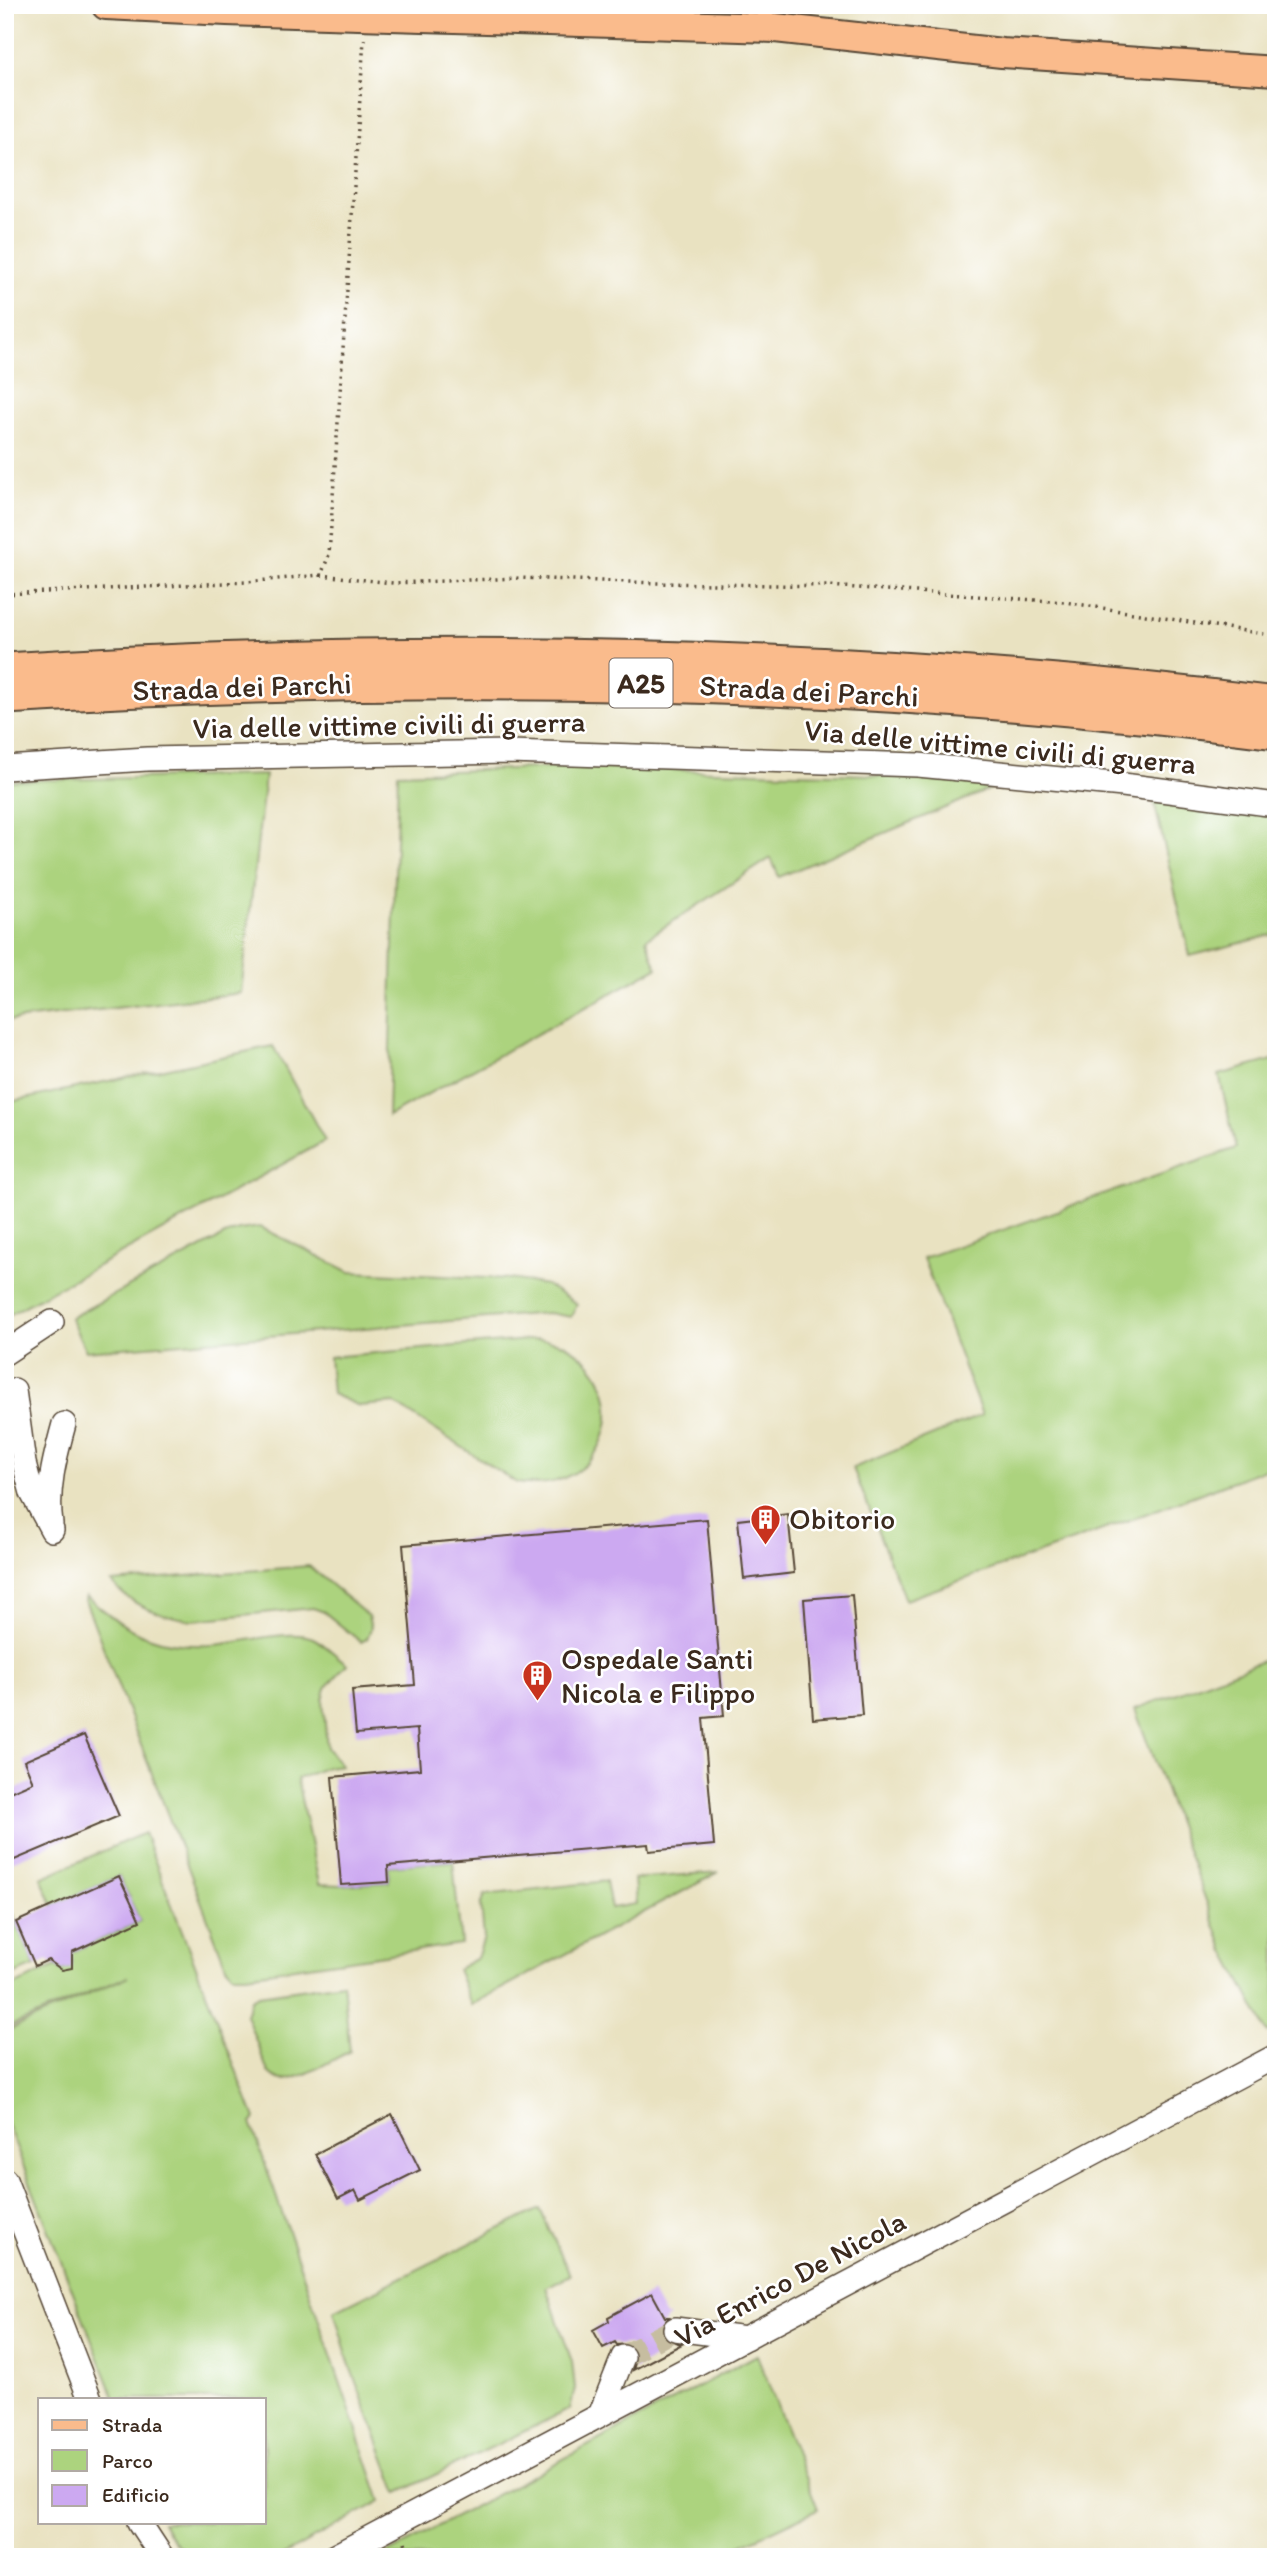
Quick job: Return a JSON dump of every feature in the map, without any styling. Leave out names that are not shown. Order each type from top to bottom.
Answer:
[{"type":"highway","name":"Strada dei Parchi","points":[[5,670],[156,661],[370,655],[705,657],[991,675],[1276,704]]},
{"type":"highway","name":"Strada dei Parchi","points":[[5,697],[175,688],[390,682],[650,683],[970,701],[1276,732]]},
{"type":"main road","points":[[106,5],[775,28],[1003,53],[1276,71]]},
{"type":"street","name":"Via delle vittime civili di guerra","points":[[5,768],[146,759],[315,758],[509,752],[918,765],[1123,785],[1276,806]]},
{"type":"street","points":[[5,1353],[52,1322]]},
{"type":"street","points":[[14,1390],[24,1462],[32,1493],[52,1530],[49,1509],[52,1465],[64,1424]]},
{"type":"street","name":"Via Enrico De Nicola","points":[[333,2557],[1276,2056]]},
{"type":"street","points":[[5,2180],[90,2398]]},
{"type":"street","points":[[676,2329],[746,2338]]},
{"type":"street","points":[[600,2415],[623,2357]]},
{"type":"street","points":[[138,2524],[142,2557]]},
{"type":"street","points":[[139,2524],[162,2557]]},
{"type":"path","points":[[321,575],[329,555],[365,15]]},
{"type":"path","points":[[5,594],[246,582],[321,575],[393,583],[520,578],[842,586],[1065,602],[1276,636]]},
{"type":"green space","points":[[565,767],[872,775],[1000,785],[779,877],[771,858],[646,939],[657,968],[388,1116],[398,773]]},
{"type":"green space","points":[[265,775],[241,993],[5,1021],[5,781]]},
{"type":"green space","points":[[1153,797],[1276,816],[1276,934],[1190,956]]},
{"type":"green space","points":[[273,1046],[325,1141],[5,1317],[5,1103]]},
{"type":"green space","points":[[1276,1059],[1276,1465],[905,1600],[853,1468],[982,1415],[923,1258],[1236,1148],[1219,1075]]},
{"type":"green space","points":[[260,1227],[350,1272],[511,1279],[546,1285],[577,1304],[571,1317],[548,1313],[86,1351],[70,1318],[225,1235]]},
{"type":"green space","points":[[539,1339],[565,1345],[589,1364],[603,1386],[608,1411],[604,1435],[593,1457],[574,1473],[548,1483],[517,1483],[394,1403],[359,1406],[332,1394],[329,1357]]},
{"type":"green space","points":[[309,1566],[368,1616],[371,1628],[367,1639],[361,1642],[324,1612],[313,1608],[193,1620],[170,1616],[138,1604],[111,1582]]},
{"type":"green space","points":[[86,1596],[139,1634],[155,1639],[204,1645],[303,1635],[317,1640],[347,1664],[326,1688],[323,1700],[327,1748],[341,1765],[327,1767],[297,1779],[319,1884],[389,1882],[388,1866],[453,1861],[461,1944],[234,1975],[226,1966],[85,1600]]},
{"type":"green space","points":[[1276,1656],[1276,2029],[1268,2033],[1224,1949],[1135,1709]]},
{"type":"green space","points":[[144,1833],[255,2119],[251,2123],[381,2501],[280,2557],[192,2557],[178,2546],[168,2533],[163,2524],[266,2524],[266,2398],[115,2398],[5,2119],[5,2032],[129,1976],[7,2028],[5,1990],[56,1966],[62,1970],[70,1968],[70,1953],[140,1921],[119,1876],[53,1906],[41,1878]]},
{"type":"green space","points":[[719,1872],[471,2005],[457,1969],[477,1958],[484,1938],[481,1905],[485,1895],[606,1881],[611,1908],[636,1904],[634,1879]]},
{"type":"green space","points":[[13,1915],[35,1966],[5,1978],[5,1918]]},
{"type":"green space","points":[[343,1983],[350,2051],[298,2077],[282,2080],[273,2076],[268,2072],[246,2015],[251,1999],[259,1995]]},
{"type":"green space","points":[[540,2209],[570,2275],[546,2287],[572,2362],[575,2388],[570,2409],[398,2493],[351,2369],[334,2311]]},
{"type":"green space","points":[[757,2355],[818,2509],[716,2557],[381,2557]]},
{"type":"building","name":"Obitorio","points":[[788,1514],[794,1573],[744,1579],[738,1520]]},
{"type":"building","name":"Ospedale Santi Nicola e Filippo","points":[[707,1519],[724,1716],[703,1718],[714,1845],[649,1851],[648,1844],[388,1866],[389,1882],[341,1885],[332,1777],[420,1769],[417,1729],[356,1734],[352,1690],[415,1685],[403,1545]]},
{"type":"building","points":[[852,1595],[862,1715],[813,1719],[804,1599]]},
{"type":"building","points":[[84,1735],[119,1816],[5,1864],[5,1794],[33,1782],[24,1761]]},
{"type":"building","points":[[119,1876],[140,1921],[72,1952],[72,1968],[62,1970],[48,1960],[35,1966],[16,1922]]},
{"type":"building","points":[[392,2114],[420,2170],[360,2200],[355,2190],[338,2199],[315,2154]]},
{"type":"building","points":[[652,2293],[665,2317],[669,2317],[661,2327],[662,2335],[667,2340],[682,2344],[633,2370],[637,2356],[633,2348],[627,2344],[617,2345],[615,2342],[603,2348],[593,2330],[609,2321],[608,2317]]},
{"type":"tunnel","points":[[623,2357],[675,2329]]},
{"type":"place","name":"Obitorio","points":[[766,1546]]},
{"type":"place","name":"Ospedale Santi Nicola e Filippo","points":[[538,1703]]}]
